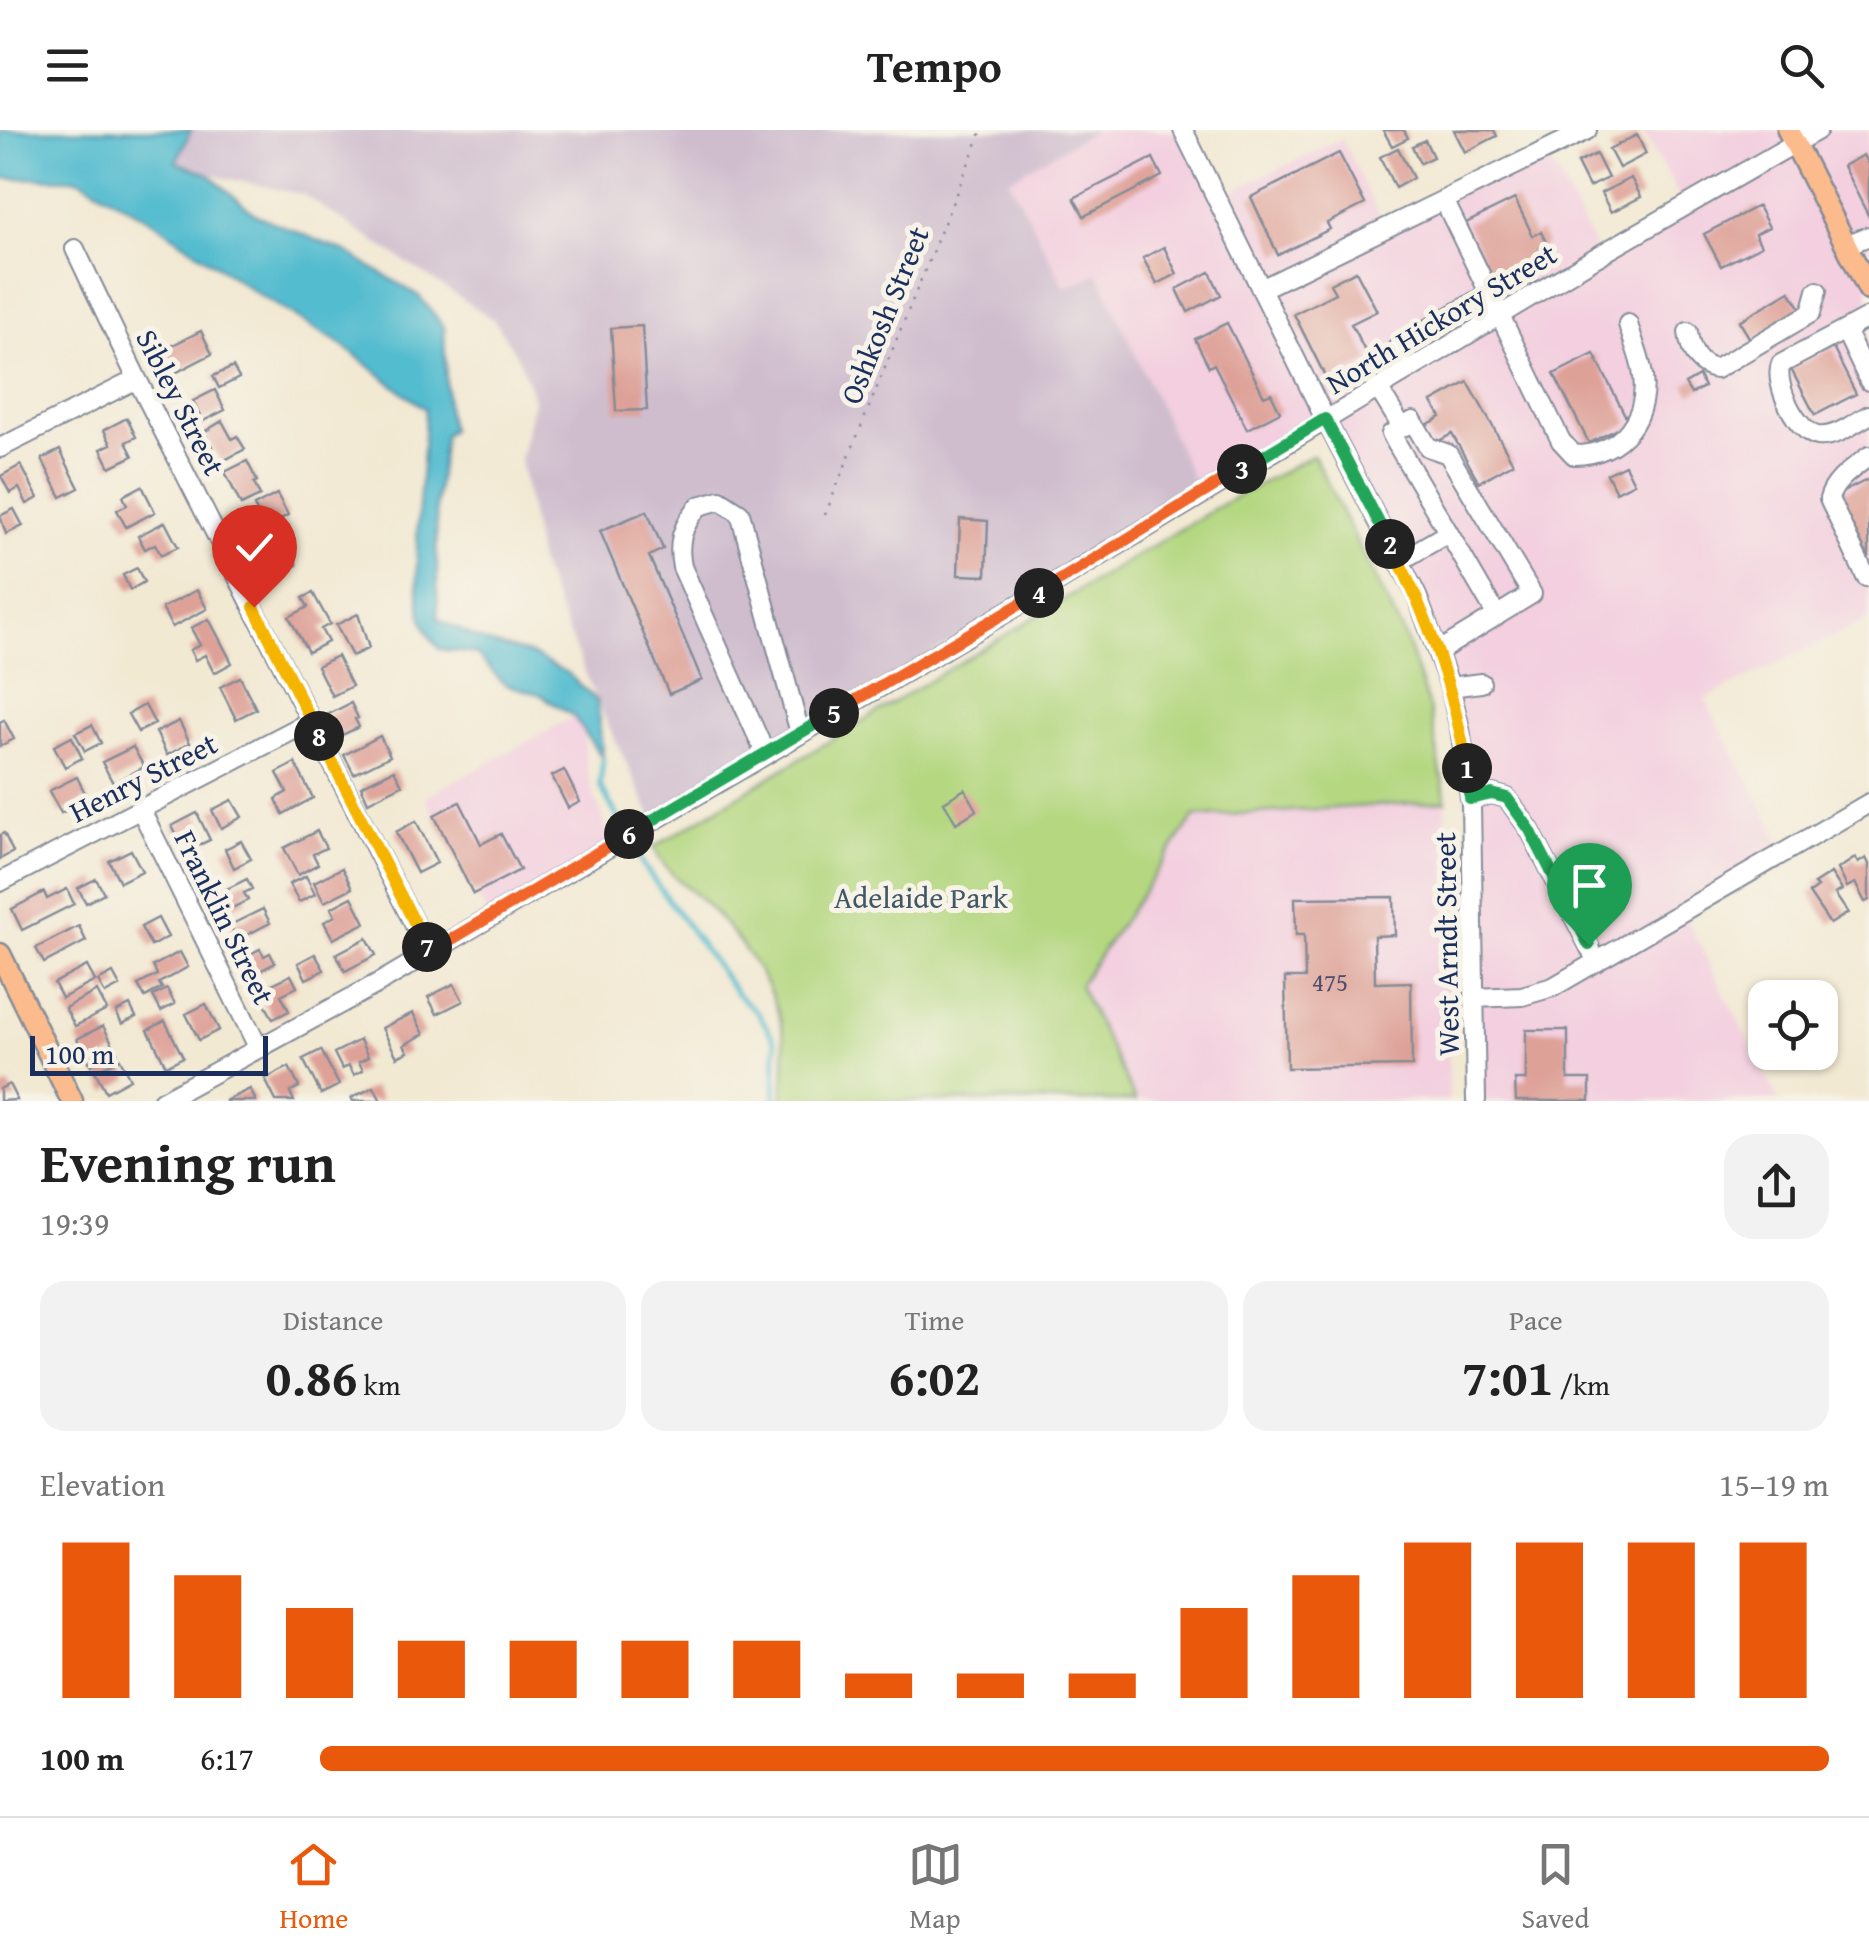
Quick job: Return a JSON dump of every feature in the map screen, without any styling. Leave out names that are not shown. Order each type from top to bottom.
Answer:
[{"type":"main road","points":[[1791,137],[1869,290]]},
{"type":"main road","points":[[0,954],[72,1101]]},
{"type":"street","name":"West Arndt Street","points":[[1183,130],[1400,562],[1450,687],[1470,799],[1476,1101]]},
{"type":"street","points":[[1261,289],[1587,130]]},
{"type":"street","name":"North Hickory Street","points":[[162,1101],[614,844],[1499,316],[1791,137],[1818,130]]},
{"type":"street","points":[[1444,200],[1561,441],[1574,455],[1612,448],[1639,418],[1643,373],[1628,324]]},
{"type":"street","points":[[1846,245],[1869,236]]},
{"type":"street","name":"Sibley Street","points":[[75,249],[430,952]]},
{"type":"street","points":[[1688,332],[1693,353],[1700,362],[1716,369],[1811,313],[1817,291]]},
{"type":"street","points":[[1404,372],[1395,352],[1398,346],[1488,294]]},
{"type":"street","points":[[1458,312],[1472,332]]},
{"type":"street","points":[[1869,316],[1781,364],[1778,384],[1801,426],[1811,434],[1822,437],[1840,432],[1869,415]]},
{"type":"street","points":[[1844,330],[1869,381]]},
{"type":"street","points":[[0,448],[138,379]]},
{"type":"street","points":[[1378,388],[1402,427]]},
{"type":"street","points":[[1439,652],[1497,616],[1532,594],[1448,454],[1428,447],[1412,420],[1391,434],[1497,616]]},
{"type":"street","points":[[1866,577],[1829,499],[1841,479],[1869,456]]},
{"type":"street","points":[[765,753],[682,567],[678,548],[698,506],[720,500],[740,514],[800,732]]},
{"type":"street","points":[[1400,562],[1448,533]]},
{"type":"street","points":[[1450,687],[1482,682]]},
{"type":"street","name":"Henry Street","points":[[0,882],[311,721]]},
{"type":"street","points":[[1470,799],[1492,794],[1507,798],[1530,830],[1598,962]]},
{"type":"street","points":[[1474,998],[1534,995],[1598,962],[1869,802]]},
{"type":"street","name":"Franklin Street","points":[[141,810],[259,1049]]},
{"type":"path","name":"Oshkosh Street","points":[[825,515],[982,130]]},
{"type":"shaded area","points":[[191,130],[1095,130],[1009,179],[1065,287],[1098,273],[1200,495],[653,819],[597,701],[539,563],[520,459],[534,399],[520,361],[494,320],[304,195],[207,174],[176,162]]},
{"type":"shaded area","points":[[1095,130],[1183,130],[1217,198],[1342,139],[1385,228],[1545,150],[1599,256],[1684,205],[1642,130],[1869,130],[1869,619],[1705,699],[1786,851],[1683,912],[1748,1040],[1748,1070],[1763,1070],[1779,1101],[1476,1101],[1473,848],[1450,687],[1325,419],[1200,495],[1098,274],[1065,287],[1009,178]]},
{"type":"shaded area","points":[[573,717],[583,728],[593,794],[613,843],[489,918],[425,797]]},
{"type":"shaded area","points":[[1446,801],[1449,1101],[1136,1101],[1079,985],[1194,816]]},
{"type":"green space","name":"Adelaide Park","points":[[1313,455],[1406,639],[1430,711],[1446,801],[1194,817],[1079,985],[1136,1101],[782,1101],[783,1035],[767,985],[728,928],[670,871],[654,847],[1212,510]]},
{"type":"water","points":[[0,130],[191,130],[176,162],[207,173],[256,215],[346,252],[419,296],[444,327],[451,429],[444,435],[436,503],[438,619],[485,642],[530,654],[567,673],[597,701],[603,759],[574,717],[539,694],[504,684],[476,654],[439,649],[425,628],[417,563],[425,409],[339,343],[253,291],[157,224],[79,179],[0,178]]},
{"type":"building","points":[[1383,130],[1404,130],[1408,138],[1392,146]]},
{"type":"building","points":[[1454,130],[1494,130],[1497,136],[1465,152]]},
{"type":"building","points":[[1637,135],[1646,154],[1619,168],[1609,149]]},
{"type":"building","points":[[1425,140],[1433,157],[1420,163],[1412,146]]},
{"type":"building","points":[[1398,148],[1413,178],[1395,188],[1380,157]]},
{"type":"building","points":[[1339,153],[1365,204],[1327,223],[1330,229],[1278,255],[1251,197]]},
{"type":"building","points":[[1596,154],[1608,178],[1589,187],[1577,163]]},
{"type":"building","points":[[1863,155],[1869,166],[1869,217],[1843,166]]},
{"type":"building","points":[[1153,158],[1162,176],[1084,216],[1074,198]]},
{"type":"building","points":[[1631,178],[1641,197],[1611,212],[1601,193]]},
{"type":"building","points":[[1515,199],[1533,236],[1541,232],[1547,244],[1540,248],[1548,264],[1498,288],[1466,223]]},
{"type":"building","points":[[1758,206],[1769,227],[1755,234],[1761,246],[1721,266],[1704,234]]},
{"type":"building","points":[[1164,247],[1177,274],[1157,284],[1143,258]]},
{"type":"building","points":[[1356,271],[1377,311],[1351,324],[1370,361],[1328,382],[1294,314],[1335,293],[1330,284]]},
{"type":"building","points":[[1210,272],[1221,295],[1188,312],[1177,289]]},
{"type":"building","points":[[1790,291],[1803,312],[1752,342],[1739,321]]},
{"type":"building","points":[[1227,323],[1264,396],[1271,393],[1280,412],[1247,429],[1214,364],[1209,367],[1195,339]]},
{"type":"building","points":[[642,326],[647,410],[616,411],[611,328]]},
{"type":"building","points":[[201,331],[212,354],[173,374],[161,351]]},
{"type":"building","points":[[1833,348],[1856,394],[1815,415],[1791,369]]},
{"type":"building","points":[[1594,354],[1629,423],[1589,443],[1554,374]]},
{"type":"building","points":[[233,367],[239,378],[219,388],[213,376]]},
{"type":"building","points":[[1699,376],[1704,387],[1691,394],[1685,384]]},
{"type":"building","points":[[1468,382],[1513,463],[1479,482],[1452,434],[1433,444],[1423,427],[1441,417],[1432,402]]},
{"type":"building","points":[[215,390],[225,410],[203,421],[193,401]]},
{"type":"building","points":[[127,418],[136,437],[126,442],[133,456],[110,467],[101,449],[111,444],[104,430]]},
{"type":"building","points":[[222,421],[232,439],[237,436],[245,449],[221,462],[204,432]]},
{"type":"building","points":[[60,450],[79,488],[61,497],[42,459]]},
{"type":"building","points":[[247,461],[260,496],[241,505],[225,472]]},
{"type":"building","points":[[21,465],[38,498],[27,504],[19,488],[10,493],[1,476]]},
{"type":"building","points":[[1625,465],[1634,483],[1616,492],[1607,474]]},
{"type":"building","points":[[1869,479],[1869,558],[1837,495]]},
{"type":"building","points":[[142,486],[155,512],[126,527],[117,510],[127,505],[123,496]]},
{"type":"building","points":[[277,494],[288,515],[265,527],[254,506]]},
{"type":"building","points":[[14,509],[23,526],[6,534],[0,516]]},
{"type":"building","points":[[647,511],[663,549],[649,556],[702,680],[669,694],[600,531]]},
{"type":"building","points":[[960,519],[988,521],[986,576],[958,575]]},
{"type":"building","points":[[165,522],[178,547],[161,555],[155,544],[145,549],[138,536]]},
{"type":"building","points":[[279,542],[283,550],[288,548],[297,565],[273,577],[260,552]]},
{"type":"building","points":[[137,568],[144,582],[130,590],[123,575]]},
{"type":"building","points":[[197,590],[207,609],[172,627],[162,608]]},
{"type":"building","points":[[313,593],[330,624],[321,629],[328,642],[308,652],[289,617],[308,607],[303,598]]},
{"type":"building","points":[[358,614],[369,648],[352,656],[336,625]]},
{"type":"building","points":[[209,619],[232,663],[214,673],[205,655],[195,660],[190,650],[200,645],[191,628]]},
{"type":"building","points":[[337,656],[352,686],[332,696],[317,666]]},
{"type":"building","points":[[240,677],[256,709],[236,719],[220,687]]},
{"type":"building","points":[[351,703],[359,727],[338,737],[327,715]]},
{"type":"building","points":[[145,705],[155,724],[138,732],[128,714]]},
{"type":"building","points":[[4,720],[14,739],[0,746],[0,722]]},
{"type":"building","points":[[179,721],[190,743],[167,755],[156,732]]},
{"type":"building","points":[[92,725],[101,743],[85,751],[75,733]]},
{"type":"building","points":[[380,736],[390,756],[354,774],[344,755]]},
{"type":"building","points":[[72,737],[82,758],[65,767],[54,746]]},
{"type":"building","points":[[133,747],[144,767],[113,783],[102,762]]},
{"type":"building","points":[[295,763],[313,798],[283,814],[276,799],[287,792],[277,773]]},
{"type":"building","points":[[394,770],[402,785],[368,802],[361,786]]},
{"type":"building","points":[[564,770],[580,802],[568,808],[552,776]]},
{"type":"building","points":[[77,777],[88,799],[61,813],[49,791]]},
{"type":"building","points":[[965,789],[977,810],[956,823],[944,802]]},
{"type":"building","points":[[232,800],[242,817],[221,828],[212,810]]},
{"type":"building","points":[[460,802],[481,844],[501,834],[520,870],[473,894],[434,815]]},
{"type":"building","points":[[197,813],[210,840],[195,847],[191,839],[181,844],[172,826]]},
{"type":"building","points":[[416,821],[437,863],[417,873],[396,832]]},
{"type":"building","points":[[317,831],[326,848],[313,854],[318,864],[298,875],[284,848]]},
{"type":"building","points":[[4,833],[13,852],[0,859],[0,835]]},
{"type":"building","points":[[241,841],[251,859],[234,868],[225,849]]},
{"type":"building","points":[[131,850],[142,871],[120,882],[109,861]]},
{"type":"building","points":[[1855,858],[1858,863],[1866,858],[1869,864],[1869,900],[1865,902],[1855,883],[1847,887],[1838,869]]},
{"type":"building","points":[[342,868],[352,888],[324,902],[314,882]]},
{"type":"building","points":[[1831,873],[1842,890],[1835,894],[1848,913],[1830,924],[1809,893],[1817,887],[1814,884]]},
{"type":"building","points":[[306,876],[315,894],[299,902],[289,884]]},
{"type":"building","points":[[96,879],[104,893],[86,903],[78,888]]},
{"type":"building","points":[[247,879],[252,889],[244,893],[248,900],[222,913],[213,896]]},
{"type":"building","points":[[67,889],[74,904],[22,930],[12,909],[44,892],[47,899]]},
{"type":"building","points":[[352,897],[365,923],[333,939],[324,922],[335,916],[331,908]]},
{"type":"building","points":[[1394,897],[1395,935],[1374,936],[1375,983],[1411,982],[1412,1066],[1287,1068],[1285,978],[1305,978],[1304,935],[1296,935],[1295,898]]},
{"type":"building","points":[[263,909],[270,923],[237,940],[230,925]]},
{"type":"building","points":[[158,918],[168,937],[151,946],[141,927]]},
{"type":"building","points":[[79,926],[86,941],[44,963],[36,948]]},
{"type":"building","points":[[367,938],[376,955],[345,971],[336,954]]},
{"type":"building","points":[[260,949],[264,956],[270,953],[275,963],[252,975],[243,958]]},
{"type":"building","points":[[180,952],[188,967],[159,983],[162,988],[145,997],[138,985],[157,975],[153,966]]},
{"type":"building","points":[[315,954],[324,970],[306,979],[298,963]]},
{"type":"building","points":[[87,966],[95,981],[62,998],[54,983]]},
{"type":"building","points":[[113,973],[120,986],[105,994],[98,981]]},
{"type":"building","points":[[291,975],[297,987],[281,995],[289,1011],[273,1019],[258,991]]},
{"type":"building","points":[[454,984],[463,1001],[437,1014],[428,997]]},
{"type":"building","points":[[167,989],[175,1004],[161,1011],[153,996]]},
{"type":"building","points":[[97,991],[107,1010],[75,1026],[65,1008]]},
{"type":"building","points":[[206,1004],[219,1030],[199,1040],[186,1014]]},
{"type":"building","points":[[130,1005],[136,1017],[122,1024],[116,1012]]},
{"type":"building","points":[[413,1013],[424,1034],[404,1045],[408,1052],[397,1057],[382,1028]]},
{"type":"building","points":[[165,1021],[183,1057],[166,1066],[148,1030]]},
{"type":"building","points":[[103,1026],[117,1052],[91,1065],[77,1039]]},
{"type":"building","points":[[1526,1030],[1568,1030],[1568,1079],[1590,1079],[1590,1101],[1516,1101],[1515,1080],[1526,1080]]},
{"type":"building","points":[[360,1040],[368,1057],[359,1062],[363,1070],[354,1075],[349,1066],[342,1069],[334,1053]]},
{"type":"building","points":[[321,1050],[339,1085],[321,1094],[303,1059]]},
{"type":"building","points":[[120,1059],[130,1079],[106,1092],[95,1071]]},
{"type":"building","points":[[289,1067],[299,1087],[290,1092],[294,1101],[276,1101],[265,1079]]},
{"type":"building","points":[[9,1084],[17,1100],[0,1101],[0,1089]]},
{"type":"building","points":[[374,1087],[381,1101],[351,1098]]},
{"type":"building","points":[[250,1089],[256,1101],[225,1101]]},
{"type":"waterway","points":[[603,759],[600,785],[645,868],[737,994],[759,1014],[776,1043],[775,1101]]},
{"type":"route","points":[[254,607],[430,952],[1022,603],[1325,419],[1403,567],[1441,656],[1456,708],[1470,799],[1492,794],[1507,798],[1530,830],[1589,945]]}]
